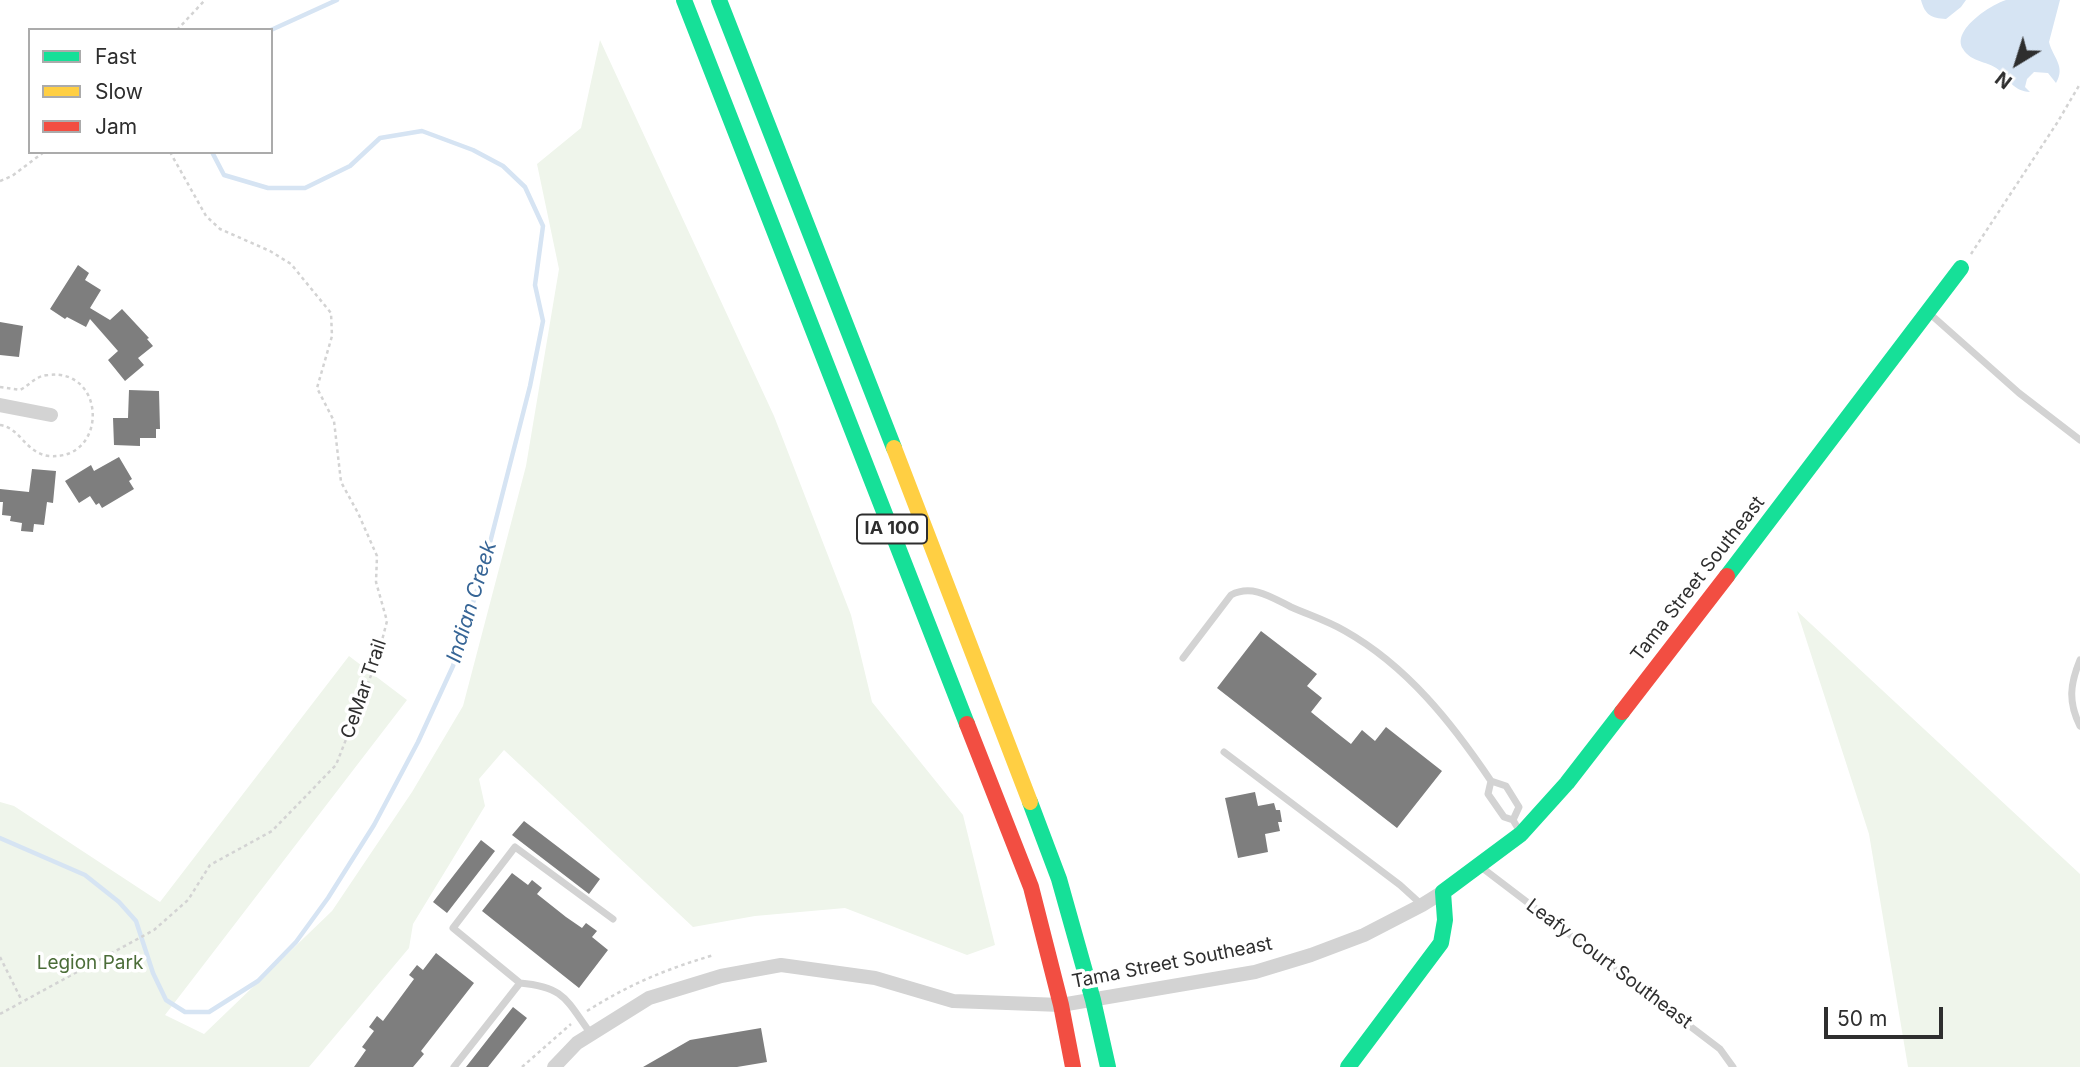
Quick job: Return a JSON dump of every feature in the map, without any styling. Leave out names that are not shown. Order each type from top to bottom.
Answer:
[{"type":"main road","name":"IA 100","points":[[684,0],[1031,887],[1061,1005],[1073,1067]]},
{"type":"main road","name":"IA 100","points":[[719,0],[990,694],[1059,879],[1093,1000],[1108,1067]]},
{"type":"main road","name":"Tama Street Southeast","points":[[1443,892],[1480,866],[1590,753],[1961,268]]},
{"type":"main road","points":[[1348,1067],[1441,943],[1445,920],[1443,892]]},
{"type":"street","points":[[0,405],[51,415]]},
{"type":"street","name":"Tama Street Southeast","points":[[554,1067],[578,1043],[649,998],[721,976],[781,965],[876,978],[953,1001],[1061,1005],[1255,972],[1364,934],[1443,892]]},
{"type":"lane","points":[[1928,313],[2019,393],[2080,440]]},
{"type":"lane","points":[[1183,657],[1231,595],[1243,589],[1259,592],[1345,631],[1382,657],[1428,697],[1491,781],[1506,786],[1519,807],[1517,827]]},
{"type":"lane","points":[[2080,660],[2071,686],[2071,699],[2073,713],[2080,726]]},
{"type":"lane","points":[[1224,752],[1400,885],[1422,905]]},
{"type":"lane","points":[[1491,781],[1488,794],[1504,817],[1517,827]]},
{"type":"lane","points":[[592,1034],[563,995],[543,985],[520,983],[453,928],[515,848],[613,919]]},
{"type":"lane","name":"Leafy Court Southeast","points":[[1480,866],[1720,1049],[1733,1067]]},
{"type":"lane","points":[[454,1067],[520,983]]},
{"type":"path","points":[[179,28],[205,0]]},
{"type":"path","points":[[1961,268],[2080,84]]},
{"type":"path","points":[[0,181],[12,176],[41,154]]},
{"type":"path","name":"CeMar Trail","points":[[0,1014],[154,930],[188,900],[210,865],[272,831],[336,765],[377,660],[387,621],[376,582],[377,556],[341,482],[334,421],[317,388],[332,336],[331,313],[291,264],[270,251],[220,229],[206,216],[171,154]]},
{"type":"path","points":[[0,957],[22,1002]]},
{"type":"green space","name":"Legion Park","points":[[600,40],[774,416],[851,615],[872,702],[963,815],[995,945],[967,955],[845,908],[755,916],[693,927],[504,750],[479,779],[485,806],[413,924],[409,948],[309,1067],[0,1067],[0,802],[14,806],[160,902],[349,656],[407,700],[165,1015],[204,1034],[332,911],[412,792],[463,706],[526,466],[559,269],[537,164],[581,128]]},
{"type":"green space","points":[[1797,611],[2080,874],[2080,1067],[1908,1067],[1869,834]]},
{"type":"water","points":[[1921,0],[1966,0],[1946,19],[1929,15]]},
{"type":"water","points":[[2006,0],[2060,0],[2049,42],[2060,72],[2056,83],[2048,73],[2034,72],[2027,79],[2025,87],[2030,92],[2020,90],[1996,68],[1966,54],[1961,42],[1968,26],[1983,12]]},
{"type":"building","points":[[78,265],[89,273],[85,280],[101,290],[90,308],[110,320],[122,309],[153,346],[138,358],[144,365],[125,381],[108,360],[118,351],[90,319],[86,327],[67,317],[65,319],[50,309]]},
{"type":"building","points":[[0,322],[23,326],[19,357],[0,355]]},
{"type":"building","points":[[129,390],[159,391],[160,429],[156,429],[156,438],[140,438],[140,446],[114,445],[113,418],[128,418]]},
{"type":"building","points":[[119,457],[132,479],[129,481],[134,489],[102,508],[99,503],[96,505],[90,496],[79,503],[65,481],[91,465],[94,471]]},
{"type":"building","points":[[32,469],[56,471],[53,503],[47,502],[44,525],[34,524],[33,532],[21,531],[22,523],[10,521],[11,516],[2,515],[3,502],[0,502],[0,489],[29,492]]},
{"type":"building","points":[[1261,631],[1317,674],[1307,686],[1322,698],[1311,712],[1351,744],[1362,730],[1375,741],[1386,727],[1442,771],[1397,828],[1217,688]]},
{"type":"building","points":[[1255,792],[1258,806],[1274,803],[1276,810],[1280,810],[1280,831],[1265,834],[1268,852],[1238,858],[1225,798]]},
{"type":"building","points":[[524,821],[600,879],[589,894],[512,835]]},
{"type":"building","points":[[481,840],[495,851],[447,913],[433,902]]},
{"type":"building","points":[[512,873],[528,885],[532,880],[542,888],[537,894],[582,928],[586,923],[597,931],[592,937],[608,950],[579,988],[482,911]]},
{"type":"building","points":[[436,953],[474,983],[421,1051],[424,1054],[413,1067],[354,1067],[366,1050],[362,1047],[374,1031],[369,1027],[377,1016],[383,1021],[414,979],[409,975],[417,965],[423,970]]},
{"type":"building","points":[[513,1007],[527,1018],[488,1067],[466,1067]]},
{"type":"building","points":[[761,1028],[767,1062],[737,1067],[643,1067],[690,1040]]},
{"type":"waterway","name":"Indian Creek","points":[[273,29],[337,0]]},
{"type":"waterway","name":"Indian Creek","points":[[0,838],[85,875],[119,902],[136,921],[153,973],[166,1000],[185,1012],[209,1012],[258,981],[296,942],[328,898],[374,825],[418,742],[453,666],[482,574],[530,386],[543,321],[535,285],[543,226],[525,187],[503,166],[473,150],[422,131],[380,138],[350,166],[305,188],[268,188],[224,175],[213,154]]},
{"type":"traffic: fast","points":[[684,0],[967,724]]},
{"type":"traffic: fast","points":[[719,0],[894,448]]},
{"type":"traffic: fast","points":[[1727,576],[1961,268]]},
{"type":"traffic: fast","points":[[1348,1067],[1441,943],[1445,920],[1443,892],[1521,834],[1567,783],[1622,712]]},
{"type":"traffic: fast","points":[[1030,802],[1059,879],[1093,1000],[1108,1067]]},
{"type":"traffic: slow","points":[[894,448],[1030,802]]},
{"type":"traffic: jam","points":[[1622,712],[1727,576]]},
{"type":"traffic: jam","points":[[967,724],[1031,887],[1061,1005],[1073,1067]]}]
